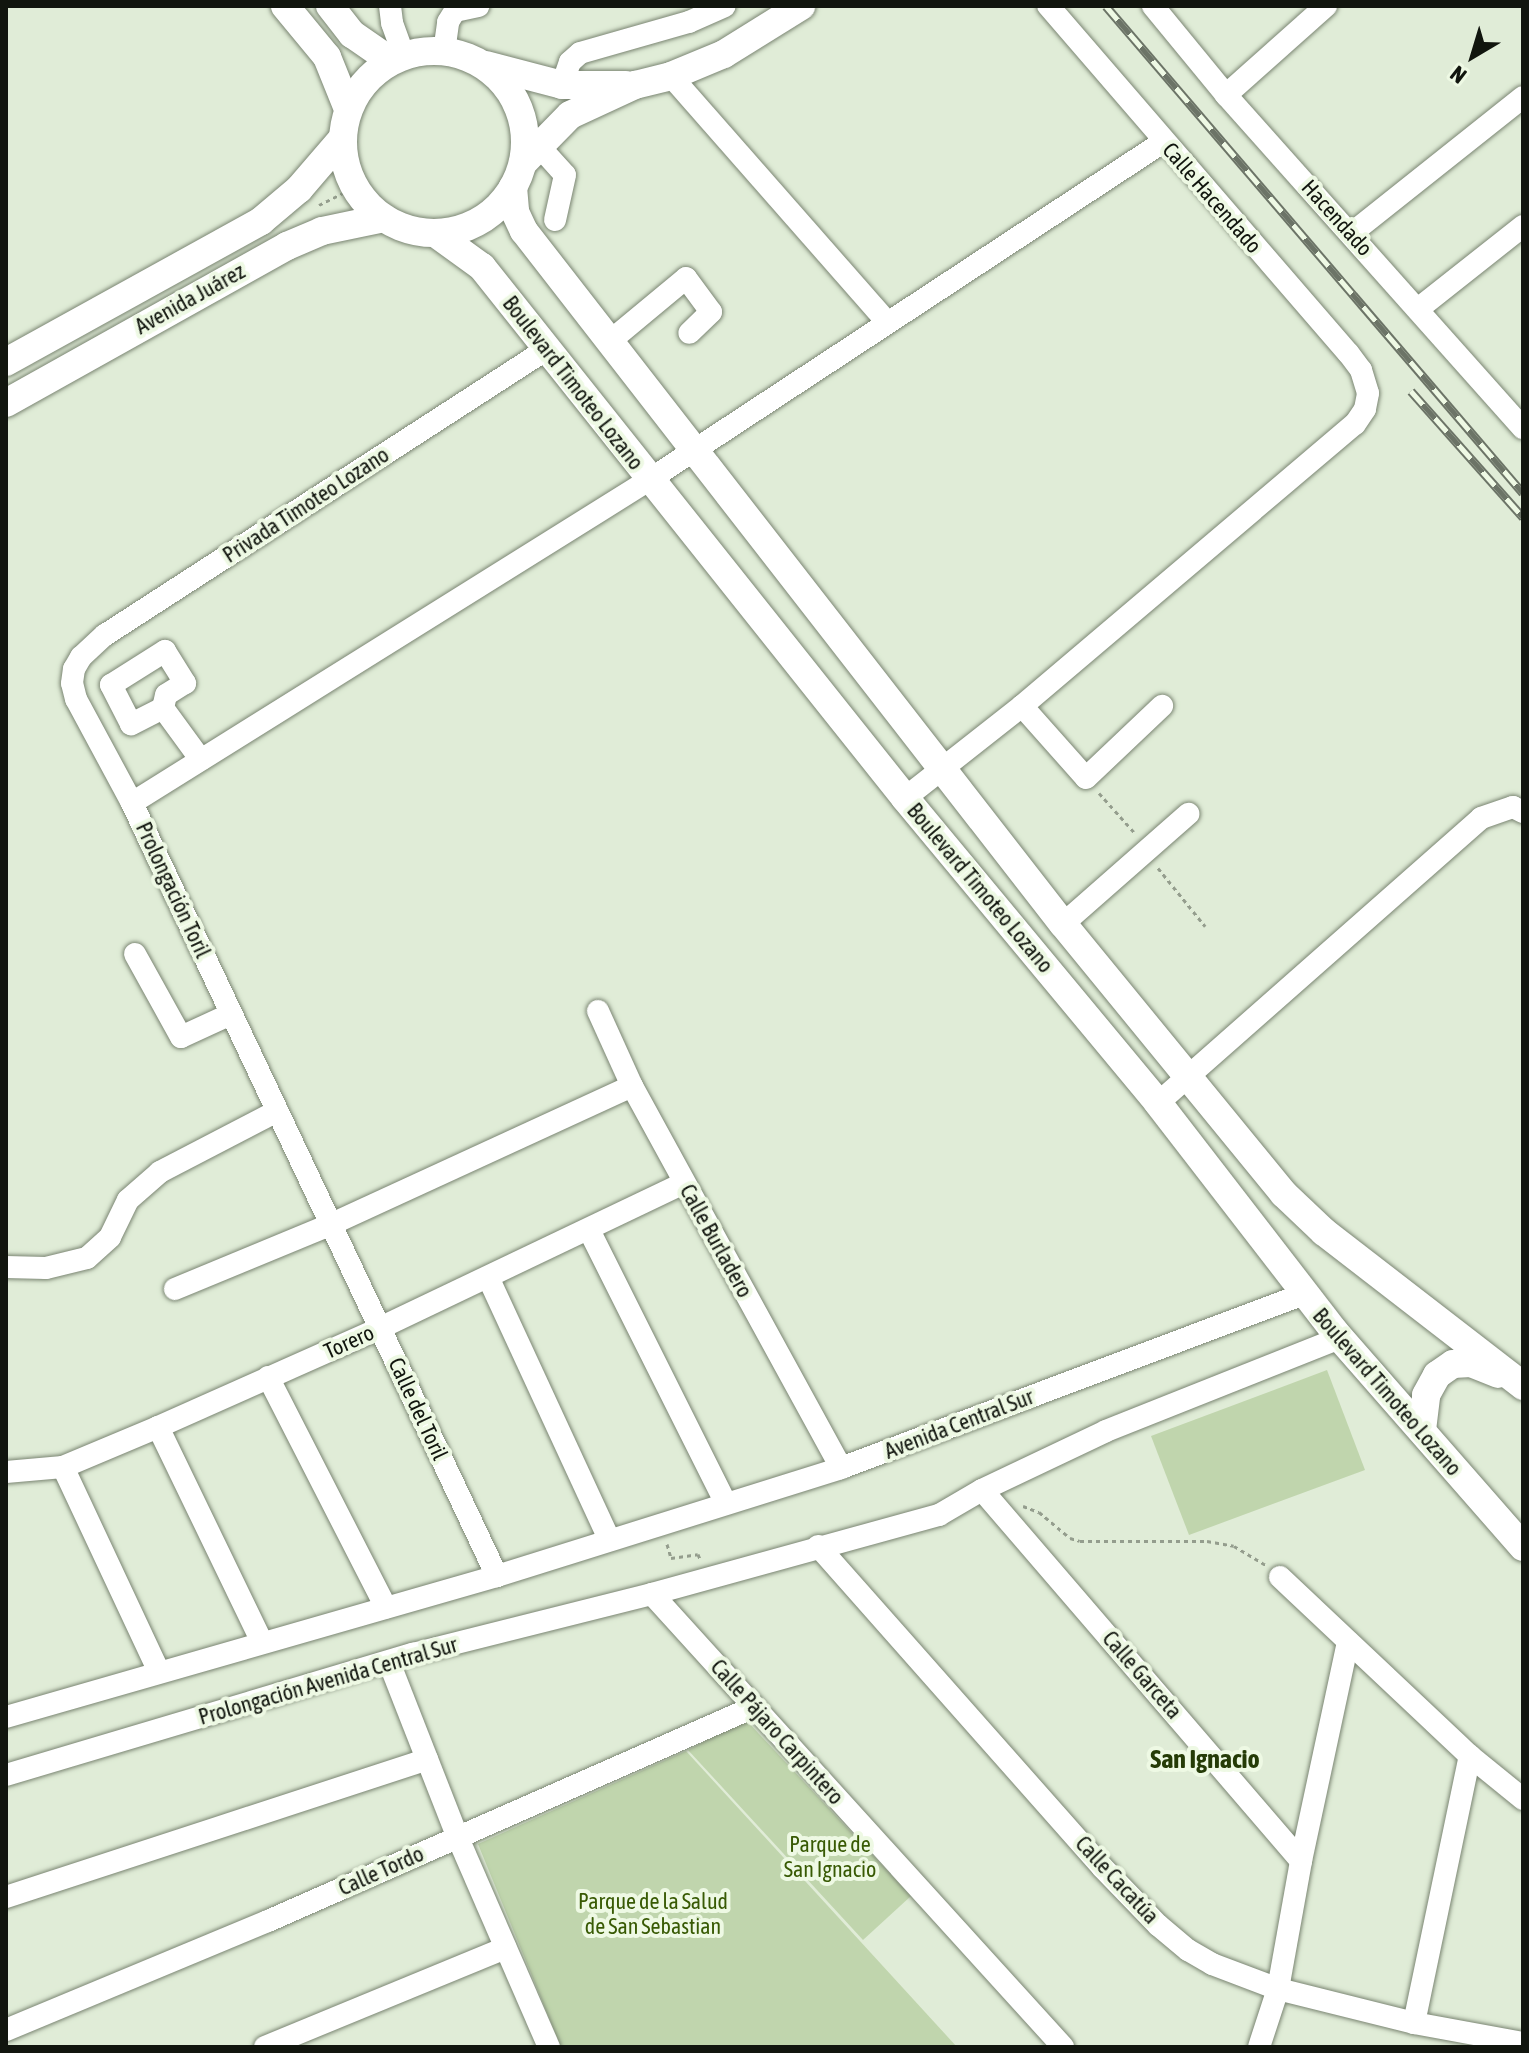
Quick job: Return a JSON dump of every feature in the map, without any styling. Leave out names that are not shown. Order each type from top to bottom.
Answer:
[{"type":"main road","points":[[285,6],[327,57],[348,109]]},
{"type":"main road","points":[[330,6],[352,34],[397,58]]},
{"type":"main road","points":[[635,85],[562,85],[444,52],[397,58],[373,73],[348,109],[342,139],[345,164],[355,187],[384,218],[409,229],[435,233],[458,229],[480,220],[499,206],[524,165],[570,115],[635,85],[671,76],[724,54],[801,6]]},
{"type":"main road","points":[[480,63],[505,87],[521,117],[525,140],[524,165]]},
{"type":"main road","name":"Avenida Juárez","points":[[6,362],[261,221],[299,189],[342,139]]},
{"type":"main road","name":"Boulevard Timoteo Lozano","points":[[524,165],[515,212],[524,231],[692,451],[1063,924],[1284,1194],[1324,1232],[1419,1302],[1523,1387]]},
{"type":"main road","name":"Avenida Juárez","points":[[6,403],[287,246],[322,231],[384,218]]},
{"type":"main road","name":"Boulevard Timoteo Lozano","points":[[435,233],[482,267],[905,798],[1158,1103],[1324,1318],[1523,1547]]},
{"type":"main road","points":[[835,710],[872,680]]},
{"type":"main road","points":[[1422,1430],[1426,1395],[1437,1375],[1453,1364],[1471,1363],[1523,1387]]},
{"type":"street","points":[[390,6],[397,58]]},
{"type":"street","points":[[444,52],[448,22],[455,11],[478,6]]},
{"type":"street","points":[[562,85],[570,62],[580,53],[689,22],[725,6]]},
{"type":"street","name":"Calle Hacendado","points":[[1022,706],[1355,424],[1365,409],[1368,393],[1361,370],[1348,353],[1048,6]]},
{"type":"street","name":"Hacendado","points":[[1153,6],[1226,95],[1523,428]]},
{"type":"street","points":[[1226,95],[1326,6]]},
{"type":"street","points":[[671,76],[887,322]]},
{"type":"street","points":[[1352,233],[1523,97]]},
{"type":"street","points":[[132,803],[649,480],[1163,142]]},
{"type":"street","points":[[524,165],[565,175],[555,220]]},
{"type":"street","points":[[1418,309],[1523,226]]},
{"type":"street","points":[[609,342],[686,278],[711,312],[689,333]]},
{"type":"street","name":"Privada Timoteo Lozano","points":[[74,669],[91,646],[105,635],[547,349]]},
{"type":"street","name":"Prolongación Toril","points":[[74,669],[76,699],[132,803],[277,1111]]},
{"type":"street","points":[[905,798],[1022,706],[1086,778],[1162,706]]},
{"type":"street","points":[[163,708],[201,760]]},
{"type":"street","points":[[1158,1103],[1481,818],[1513,807],[1523,812]]},
{"type":"street","points":[[1063,924],[1188,814]]},
{"type":"street","points":[[135,954],[181,1037],[231,1014]]},
{"type":"street","name":"Calle Burladero","points":[[598,1011],[632,1086],[841,1468]]},
{"type":"street","points":[[175,1289],[332,1224],[632,1086]]},
{"type":"street","points":[[6,1267],[46,1268],[87,1258],[110,1237],[128,1200],[138,1189],[160,1172],[277,1111]]},
{"type":"street","name":"Calle del Toril","points":[[277,1111],[497,1576]]},
{"type":"street","name":"Torero","points":[[6,1472],[63,1467],[158,1427],[380,1328],[684,1183]]},
{"type":"street","points":[[589,1230],[725,1502]]},
{"type":"street","points":[[6,1717],[497,1576],[609,1539],[488,1277]]},
{"type":"street","name":"Avenida Central Sur","points":[[609,1539],[1324,1318]]},
{"type":"street","name":"Prolongación Avenida Central Sur","points":[[6,1775],[389,1662],[939,1515],[982,1490],[1106,1431],[1324,1318]]},
{"type":"street","points":[[268,1377],[386,1608]]},
{"type":"street","points":[[158,1427],[262,1642]]},
{"type":"street","points":[[63,1467],[159,1672]]},
{"type":"street","name":"Calle Garceta","points":[[982,1490],[1301,1861]]},
{"type":"street","name":"Calle Cacatúa","points":[[818,1546],[1158,1925],[1212,1964],[1278,1989],[1414,2023],[1523,2043]]},
{"type":"street","points":[[1280,1577],[1470,1756],[1523,1799]]},
{"type":"street","name":"Calle Pájaro Carpintero","points":[[652,1594],[1063,2047]]},
{"type":"street","points":[[1259,2047],[1278,1989],[1301,1861],[1348,1642]]},
{"type":"street","points":[[389,1662],[458,1838],[549,2047]]},
{"type":"street","name":"Calle Tordo","points":[[6,2030],[458,1838],[754,1707]]},
{"type":"street","points":[[1414,2023],[1470,1756]]},
{"type":"street","points":[[6,1897],[427,1759]]},
{"type":"street","points":[[265,2047],[505,1948]]},
{"type":"path","points":[[1086,778],[1123,817],[1205,926]]},
{"type":"path","points":[[982,1490],[1039,1512],[1070,1538],[1136,1543],[1207,1541],[1234,1546],[1257,1556],[1280,1577]]},
{"type":"path","points":[[666,1539],[671,1558],[698,1554],[708,1578]]},
{"type":"green space","points":[[1327,1370],[1365,1470],[1189,1535],[1151,1436]]},
{"type":"green space","name":"Parque de San Ignacio","points":[[746,1720],[911,1896],[863,1940],[688,1750]]},
{"type":"green space","name":"Parque de la Salud de San Sebastian","points":[[686,1751],[957,2047],[561,2047],[478,1844]]},
{"type":"railway","points":[[1106,6],[1523,493]]},
{"type":"railway","points":[[1411,391],[1523,517]]},
{"type":"district","name":"San Ignacio","points":[[1205,1760]]}]
